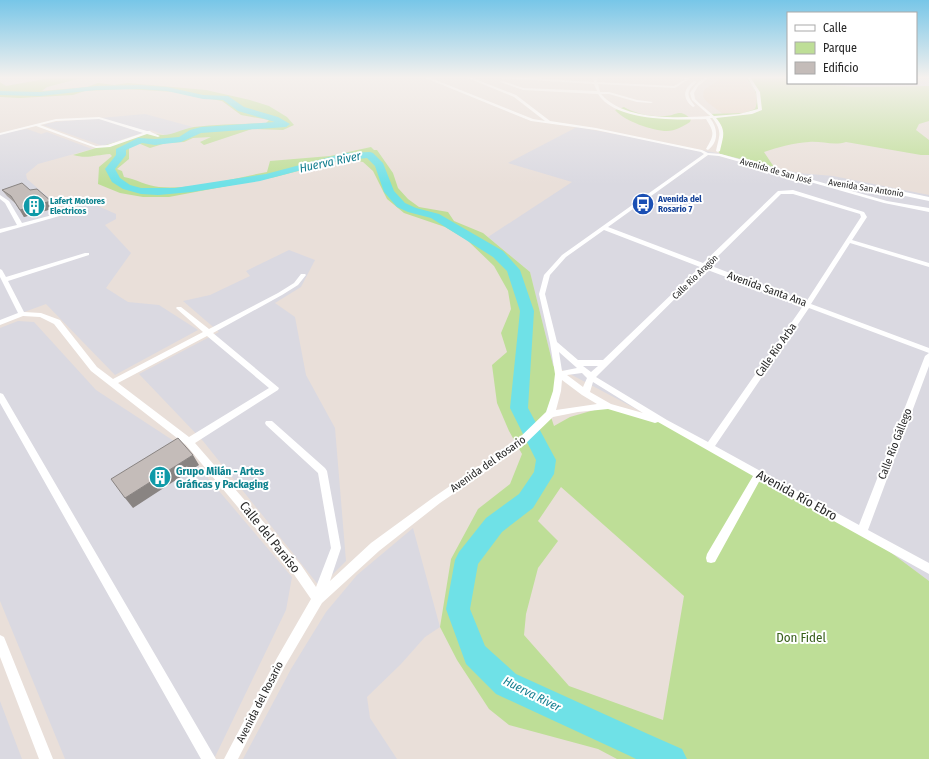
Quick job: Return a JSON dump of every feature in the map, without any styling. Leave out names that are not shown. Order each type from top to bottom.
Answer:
[{"type":"street","points":[[511,112],[541,119]]},
{"type":"street","points":[[518,112],[541,119]]},
{"type":"street","points":[[533,112],[541,119]]},
{"type":"street","points":[[631,112],[662,118],[693,118],[752,114],[755,112]]},
{"type":"street","points":[[701,112],[714,127],[715,138],[706,151]]},
{"type":"street","points":[[706,112],[717,121],[720,127],[722,138],[718,153]]},
{"type":"street","points":[[0,134],[56,120],[99,118],[158,136]]},
{"type":"street","name":"Avenida de San José","points":[[541,119],[552,123],[718,153],[802,178],[835,184],[886,202],[929,210]]},
{"type":"street","points":[[36,125],[96,147],[108,146],[149,132]]},
{"type":"street","name":"Avenida del Rosario","points":[[231,759],[281,662],[318,598],[375,547],[437,500],[520,443],[550,414],[557,391],[559,374],[554,343],[542,294],[547,275],[564,256],[604,228],[706,151]]},
{"type":"street","name":"Avenida San Antonio","points":[[835,184],[886,190],[929,199]]},
{"type":"street","name":"Calle Río Aragón","points":[[585,393],[591,377],[779,193],[784,191],[793,192],[854,209],[862,213]]},
{"type":"street","points":[[0,197],[7,202],[21,226]]},
{"type":"street","name":"Calle Río Arba","points":[[709,447],[808,304],[848,240],[864,218],[862,213]]},
{"type":"street","points":[[0,232],[60,215]]},
{"type":"street","name":"Avenida Santa Ana","points":[[604,228],[929,351]]},
{"type":"street","points":[[848,240],[929,265]]},
{"type":"street","points":[[5,280],[87,254]]},
{"type":"street","points":[[0,271],[22,314],[0,323]]},
{"type":"street","points":[[114,382],[296,284],[303,275]]},
{"type":"street","points":[[179,308],[275,388],[189,442]]},
{"type":"street","name":"Calle del Paraíso","points":[[22,314],[41,315],[57,322],[94,369],[114,382],[189,442],[297,569],[318,598]]},
{"type":"street","name":"Avenida Río Ebro","points":[[554,343],[591,377],[664,422],[929,569]]},
{"type":"street","name":"Calle Río Gállego","points":[[862,531],[929,356]]},
{"type":"street","points":[[576,363],[606,363]]},
{"type":"street","points":[[559,374],[583,370]]},
{"type":"street","name":"Avenida Río Ebro","points":[[559,374],[585,393],[608,406],[664,422]]},
{"type":"street","points":[[0,396],[209,759]]},
{"type":"street","name":"Avenida Río Ebro","points":[[550,414],[608,406]]},
{"type":"street","points":[[269,423],[322,471],[336,548],[318,598]]},
{"type":"street","points":[[711,558],[759,474]]},
{"type":"street","points":[[0,641],[46,759]]},
{"type":"shaded area","points":[[721,112],[745,112],[743,113],[723,114]]},
{"type":"shaded area","points":[[145,114],[193,127],[168,136],[151,130],[103,146],[43,125],[55,122]]},
{"type":"shaded area","points":[[577,127],[728,155],[798,173],[833,176],[929,195],[929,581],[862,531],[759,474],[553,365],[530,272],[488,237],[572,182],[508,163]]},
{"type":"shaded area","points":[[27,129],[41,134],[47,132],[92,149],[38,164],[26,174],[27,179],[65,212],[89,202],[116,214],[116,219],[105,225],[131,253],[106,288],[128,302],[159,305],[198,330],[115,375],[46,304],[0,321],[0,133]]},
{"type":"shaded area","points":[[289,250],[315,260],[301,287],[275,303],[295,317],[306,375],[335,428],[346,561],[320,587],[203,441],[139,374],[219,332],[183,301],[210,295],[250,276],[246,271]]},
{"type":"shaded area","points":[[18,321],[34,322],[96,390],[180,445],[292,577],[286,610],[214,759],[65,759],[0,601],[0,328]]},
{"type":"shaded area","points":[[413,528],[440,627],[425,637],[401,664],[367,697],[370,718],[397,759],[243,759],[291,669],[326,612],[357,575]]},
{"type":"shaded area","points":[[0,701],[22,759],[0,759]]},
{"type":"green space","name":"Don Fidel","points":[[237,112],[280,112],[287,117],[294,125],[283,130],[252,129],[204,145],[200,142],[211,137],[193,138],[184,142],[166,143],[150,148],[138,143],[129,148],[129,159],[117,169],[122,171],[124,177],[146,184],[159,187],[185,187],[267,172],[270,161],[330,156],[371,147],[374,150],[377,150],[393,173],[398,188],[408,199],[419,207],[448,212],[454,221],[483,233],[530,272],[553,365],[559,374],[550,414],[554,426],[570,417],[608,406],[664,422],[862,531],[929,581],[929,759],[617,759],[598,749],[509,725],[489,709],[457,660],[440,627],[451,559],[478,509],[510,484],[522,454],[509,431],[497,403],[492,365],[507,352],[501,333],[511,309],[508,291],[494,266],[467,240],[445,227],[404,213],[387,199],[373,171],[363,162],[351,160],[329,163],[275,177],[169,197],[143,197],[120,193],[98,184],[99,167],[112,156],[110,154],[87,157],[73,155],[149,132],[167,135],[194,127],[266,123],[269,120],[241,115]],"holes":[[[561,487],[684,596],[663,720],[569,686],[524,635],[526,614],[538,568],[558,541],[538,521]]]},
{"type":"green space","points":[[617,112],[638,112],[654,116],[665,116],[681,113],[691,119],[690,122],[682,127],[670,131],[661,131],[632,121]]},
{"type":"green space","points":[[929,112],[929,121],[919,124],[916,130],[929,140],[929,155],[921,155],[846,142],[837,144],[809,142],[775,148],[764,152],[774,167],[720,154],[718,151],[720,127],[708,114]]},
{"type":"building","points":[[22,183],[30,190],[37,189],[51,201],[20,210],[11,196],[2,190]]},
{"type":"building","points":[[178,438],[193,455],[125,498],[111,479]]},
{"type":"waterway","name":"Huerva River","points":[[253,112],[286,124],[201,130],[193,132],[181,139],[155,142],[141,140],[121,149],[121,155],[110,169],[116,180],[127,187],[141,191],[158,192],[192,189],[266,177],[345,156],[370,155],[380,165],[389,192],[401,205],[412,210],[435,216],[498,254],[513,270],[527,311],[519,408],[546,460],[544,474],[526,501],[494,525],[467,560],[458,609],[475,655],[506,684],[640,746],[672,759]]},
{"type":"place","name":"Avenida del Rosario 7","points":[[643,204]]},
{"type":"place","name":"Lafert Motores Electricos","points":[[34,206]]},
{"type":"place","name":"Grupo Milán - Artes Gráficas y Packaging","points":[[160,477]]}]
